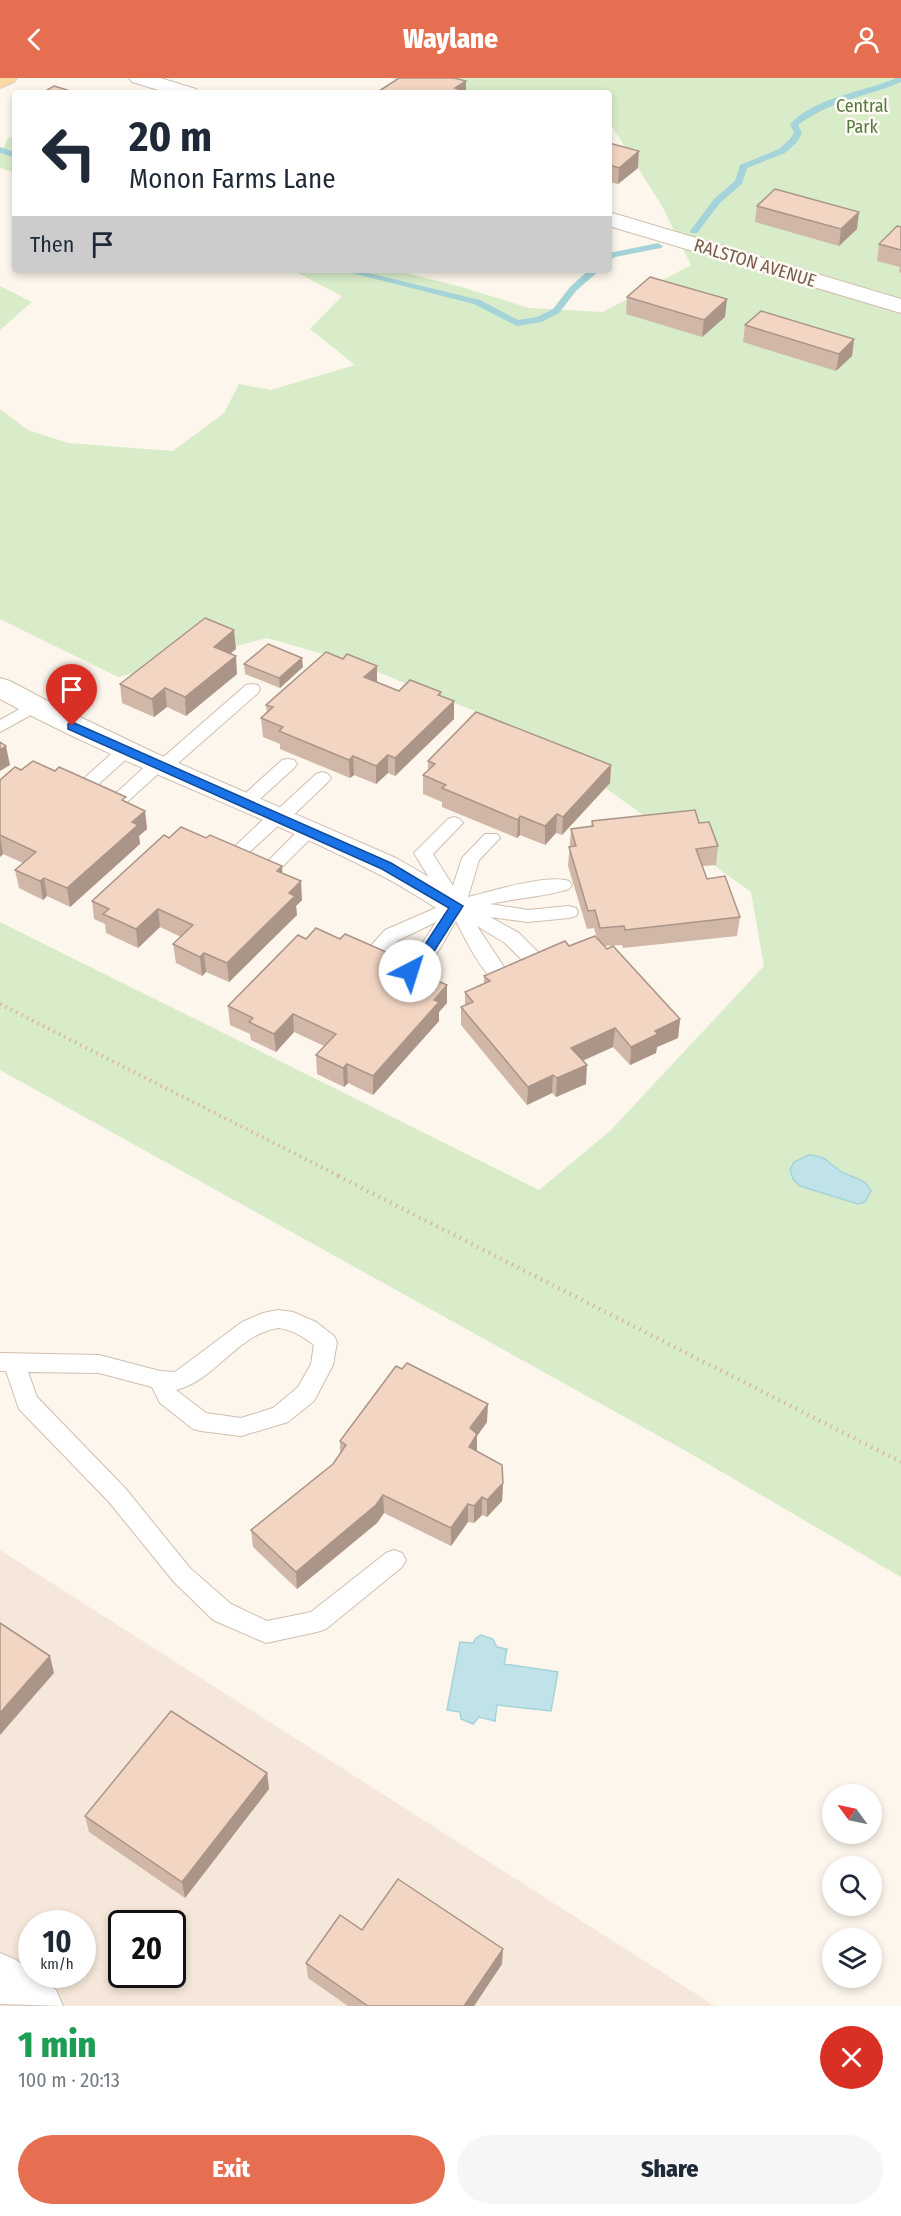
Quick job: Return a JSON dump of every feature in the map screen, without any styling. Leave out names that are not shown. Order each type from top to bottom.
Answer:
[{"type":"main road","points":[[0,82],[7,78]]},
{"type":"street","points":[[139,78],[179,90]]},
{"type":"street","name":"RALSTON AVENUE","points":[[612,220],[901,306]]},
{"type":"street","points":[[2,691],[125,751],[386,866],[456,906]]},
{"type":"street","points":[[0,1976],[40,2006]]},
{"type":"lane","points":[[120,799],[252,689]]},
{"type":"lane","points":[[0,727],[34,706]]},
{"type":"lane","points":[[87,785],[125,751]]},
{"type":"lane","points":[[244,804],[288,764]]},
{"type":"lane","points":[[238,853],[322,778]]},
{"type":"lane","points":[[454,823],[423,853],[484,954],[501,976]]},
{"type":"lane","points":[[273,866],[308,831]]},
{"type":"lane","points":[[410,971],[427,952],[456,906],[471,858],[491,838]]},
{"type":"lane","points":[[375,952],[392,935],[456,906],[525,890],[563,885]]},
{"type":"lane","points":[[456,906],[528,916],[568,912]]},
{"type":"lane","points":[[456,906],[512,938],[535,962]]},
{"type":"lane","points":[[168,1386],[195,1371],[227,1343],[257,1323],[285,1317],[313,1329],[326,1342],[322,1365],[306,1394],[280,1415],[242,1427],[201,1422],[168,1386],[99,1364],[7,1363],[27,1402],[117,1495],[182,1575],[222,1612],[266,1632],[317,1621],[394,1560]]},
{"type":"path","points":[[0,1004],[901,1462]]},
{"type":"shaded area","points":[[0,1550],[715,2006],[0,2006]]},
{"type":"green space","name":"Central Park","points":[[388,78],[901,78],[901,1577],[686,1451],[0,1070],[0,922],[539,1190],[610,1131],[764,966],[751,892],[527,732],[355,663],[267,638],[118,677],[0,619],[0,409],[28,430],[68,443],[173,451],[224,413],[239,384],[271,390],[355,365],[310,329],[342,296],[298,273],[406,273],[529,308],[603,312],[691,265],[662,206],[612,128],[612,90],[454,90]]},
{"type":"green space","points":[[9,137],[12,138],[12,172],[0,168],[0,154]]},
{"type":"green space","points":[[0,286],[32,302],[0,330]]},
{"type":"water","points":[[809,1155],[824,1158],[834,1167],[865,1183],[871,1191],[865,1202],[858,1204],[800,1186],[793,1179],[790,1170],[794,1162]]},
{"type":"water","points":[[481,1635],[493,1639],[497,1647],[507,1649],[504,1664],[558,1672],[551,1711],[497,1705],[495,1721],[479,1717],[473,1724],[461,1719],[460,1712],[447,1710],[460,1642],[473,1643]]},
{"type":"building","points":[[399,78],[454,78],[466,81],[455,88],[461,90],[381,90]]},
{"type":"building","points":[[54,86],[67,90],[47,90]]},
{"type":"building","points":[[612,144],[639,151],[619,168],[612,166]]},
{"type":"building","points":[[775,189],[859,212],[841,229],[757,206]]},
{"type":"building","points":[[897,226],[901,227],[901,250],[879,244]]},
{"type":"building","points":[[650,277],[727,299],[704,320],[627,297]]},
{"type":"building","points":[[761,311],[854,339],[839,354],[745,325]]},
{"type":"building","points":[[205,618],[234,630],[214,647],[236,656],[185,697],[165,688],[152,699],[120,684]]},
{"type":"building","points":[[268,644],[302,658],[279,678],[244,664]]},
{"type":"building","points":[[326,652],[343,659],[347,654],[377,666],[364,677],[399,691],[410,680],[441,692],[438,695],[454,701],[395,758],[388,755],[376,766],[353,756],[349,760],[279,731],[283,727],[261,718],[273,707],[266,705]]},
{"type":"building","points":[[476,712],[611,765],[563,817],[557,814],[545,826],[520,816],[518,820],[442,788],[446,785],[423,775],[435,764],[428,761]]},
{"type":"building","points":[[0,742],[6,746],[0,750]]},
{"type":"building","points":[[33,761],[55,771],[59,767],[126,797],[122,800],[145,811],[132,822],[138,825],[67,888],[44,878],[40,881],[15,870],[36,852],[0,835],[0,780],[15,767],[21,770]]},
{"type":"building","points":[[695,810],[699,823],[709,822],[718,846],[696,849],[707,879],[725,876],[740,917],[625,930],[624,926],[600,928],[595,910],[588,911],[569,847],[576,846],[571,829],[593,826],[592,821]]},
{"type":"building","points":[[181,827],[206,838],[210,835],[282,866],[277,871],[301,881],[289,893],[295,896],[227,963],[204,953],[200,957],[173,944],[193,925],[158,909],[136,929],[103,914],[109,909],[92,901],[164,835],[169,838]]},
{"type":"building","points":[[316,928],[340,939],[345,934],[425,969],[421,974],[447,985],[434,1000],[439,1002],[373,1076],[347,1064],[343,1068],[316,1055],[336,1034],[293,1014],[274,1034],[249,1022],[253,1018],[228,1006],[298,935],[306,939]]},
{"type":"building","points":[[595,936],[607,949],[613,946],[680,1019],[655,1031],[658,1034],[631,1047],[615,1028],[571,1048],[587,1065],[557,1078],[553,1075],[528,1087],[461,1007],[473,1002],[465,992],[490,981],[484,976],[565,941],[569,946]]},
{"type":"building","points":[[407,1363],[488,1404],[470,1428],[477,1434],[469,1447],[502,1465],[503,1483],[487,1500],[482,1497],[474,1506],[468,1504],[451,1528],[383,1495],[376,1505],[296,1572],[251,1530],[333,1464],[346,1445],[340,1441],[396,1366],[402,1369]]},
{"type":"building","points":[[0,1623],[50,1656],[0,1713]]},
{"type":"building","points":[[171,1711],[267,1773],[182,1882],[85,1816]]},
{"type":"building","points":[[398,1879],[503,1949],[464,2006],[368,2006],[306,1963],[340,1915],[362,1930]]},
{"type":"waterway","points":[[694,231],[717,201],[739,182],[743,167],[775,155],[794,141],[798,133],[794,124],[806,115],[832,102],[901,79]]},
{"type":"waterway","points":[[0,150],[12,154]]},
{"type":"waterway","points":[[612,255],[658,246]]},
{"type":"waterway","points":[[357,273],[477,302],[517,323],[539,320],[556,311],[573,289],[592,273]]},
{"type":"route","points":[[72,726],[386,866],[456,906],[427,952],[410,971]]}]
